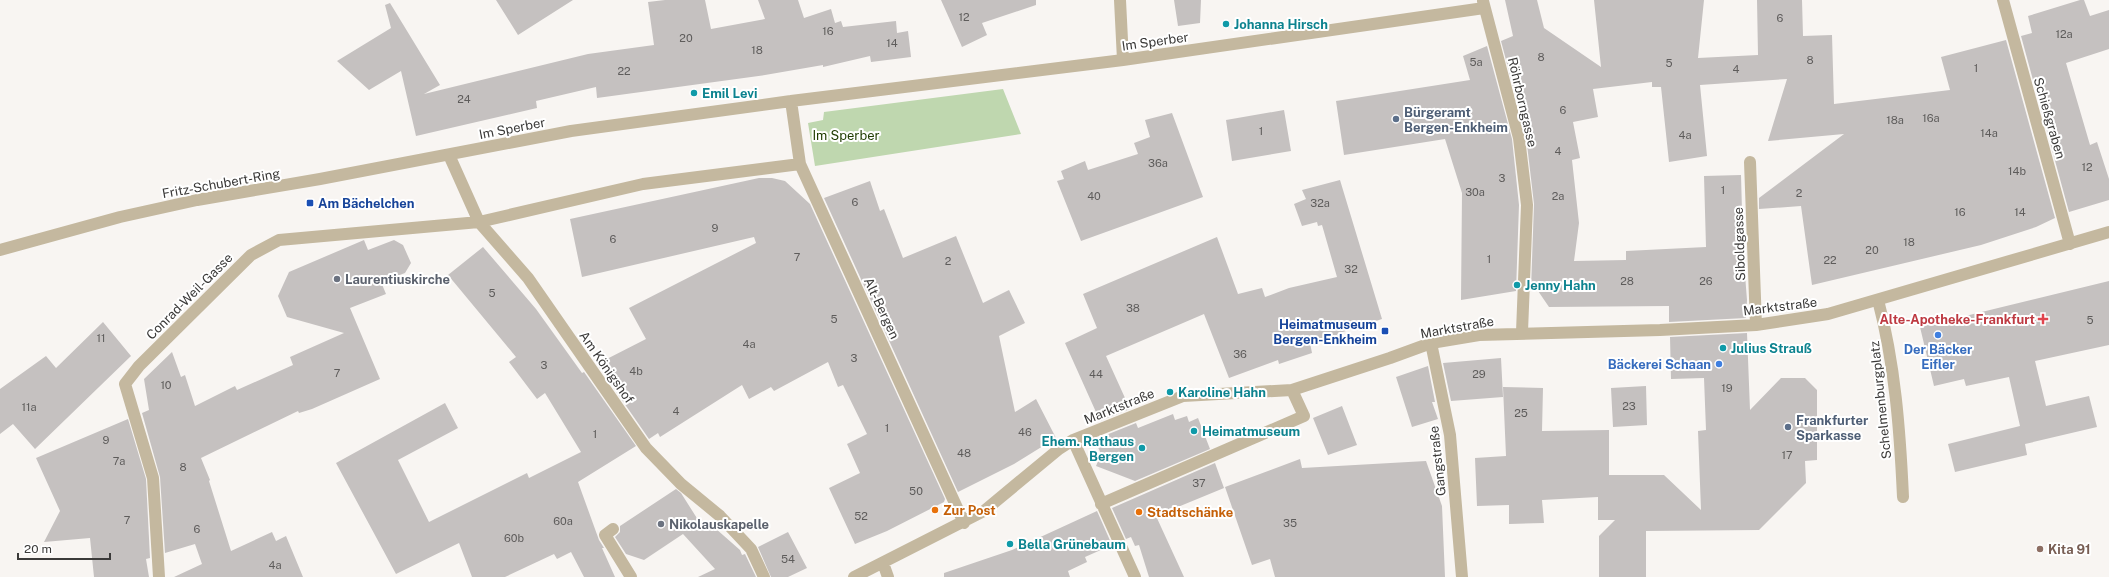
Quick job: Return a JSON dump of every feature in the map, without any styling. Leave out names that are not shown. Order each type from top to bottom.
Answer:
[{"type":"street","points":[[1120,0],[1123,60]]},
{"type":"street","name":"Schießgraben","points":[[2003,0],[2070,244]]},
{"type":"street","name":"Im Sperber","points":[[449,155],[571,132],[790,101],[1123,60],[1483,4]]},
{"type":"street","name":"Röhrborngasse","points":[[1483,4],[1519,138],[1526,204],[1522,332]]},
{"type":"street","name":"Alt-Bergen","points":[[790,101],[800,164],[964,523]]},
{"type":"street","name":"Fritz-Schubert-Ring","points":[[0,250],[120,217],[196,200],[449,155]]},
{"type":"street","name":"Am Königshof","points":[[449,155],[479,222],[528,278],[646,448],[681,484],[720,516],[751,549],[764,577]]},
{"type":"street","name":"Siboldgasse","points":[[1750,162],[1756,325]]},
{"type":"street","points":[[479,222],[643,184],[800,164]]},
{"type":"street","name":"Conrad-Weil-Gasse","points":[[159,577],[153,478],[125,384],[140,366],[250,255],[279,240],[479,222]]},
{"type":"street","name":"Marktstraße","points":[[854,577],[964,523],[984,511],[1072,440],[1183,396],[1292,390],[1431,343],[1479,335],[1522,332],[1660,330],[1756,325],[1828,314],[2109,232]]},
{"type":"street","name":"Schelmenburgplatz","points":[[1878,300],[1887,334],[1900,442],[1902,497]]},
{"type":"street","name":"Gangstraße","points":[[1431,343],[1450,435],[1462,577]]},
{"type":"street","points":[[1101,504],[1304,416],[1292,390]]},
{"type":"street","points":[[1072,440],[1134,577]]},
{"type":"street","points":[[613,529],[605,535],[630,577]]},
{"type":"street","points":[[883,563],[888,577]]},
{"type":"green space","name":"Im Sperber","points":[[1003,89],[1021,134],[815,166],[808,123],[823,120],[824,112]]},
{"type":"building","points":[[496,0],[573,0],[518,35]]},
{"type":"building","points":[[665,0],[705,0],[711,29],[765,19],[758,0],[798,0],[804,18],[831,9],[835,23],[841,21],[843,27],[896,21],[897,33],[908,31],[911,57],[871,62],[870,56],[823,67],[823,65],[765,75],[597,98],[596,87],[536,101],[537,108],[416,136],[401,71],[369,90],[337,61],[391,28],[385,5],[390,3],[440,85],[424,94],[588,54],[654,45],[648,2]]},
{"type":"building","points":[[941,0],[1036,0],[1036,5],[982,23],[987,35],[962,47]]},
{"type":"building","points":[[1174,0],[1201,0],[1200,23],[1178,26]]},
{"type":"building","points":[[1505,0],[1537,0],[1544,28],[1601,67],[1594,0],[1704,0],[1698,58],[1758,55],[1757,0],[1802,0],[1803,36],[1832,35],[1834,104],[1950,90],[1941,57],[2006,40],[2055,218],[2036,227],[1981,245],[1812,285],[1801,206],[1759,209],[1759,198],[1844,134],[1768,141],[1787,79],[1700,85],[1707,156],[1669,162],[1661,87],[1652,87],[1652,82],[1593,89],[1598,117],[1573,122],[1580,158],[1572,160],[1579,223],[1574,261],[1626,260],[1626,251],[1706,247],[1704,176],[1741,175],[1742,211],[1740,211],[1747,300],[1746,318],[1669,322],[1669,306],[1549,307],[1536,288],[1531,289],[1534,204],[1526,136],[1501,41],[1513,36]]},
{"type":"building","points":[[2084,0],[2090,16],[2109,10],[2109,49],[2066,63],[2090,145],[2097,142],[2109,179],[2109,200],[2069,212],[2021,36],[2032,33],[2028,16]]},
{"type":"building","points":[[1487,46],[1512,139],[1519,205],[1516,291],[1461,300],[1462,193],[1445,139],[1344,155],[1336,101],[1470,80],[1463,56]]},
{"type":"building","points":[[1284,110],[1291,151],[1232,161],[1226,120]]},
{"type":"building","points":[[1172,113],[1203,197],[1081,241],[1057,181],[1064,179],[1061,171],[1085,161],[1088,170],[1138,154],[1134,143],[1150,137],[1145,120]]},
{"type":"building","points":[[759,178],[772,178],[785,181],[810,204],[945,499],[944,502],[887,531],[855,544],[829,488],[860,473],[847,444],[867,434],[843,385],[838,387],[828,362],[774,391],[771,387],[749,399],[742,385],[660,437],[658,433],[649,439],[597,364],[646,339],[629,308],[756,243],[754,237],[582,277],[570,219]]},
{"type":"building","points":[[1340,180],[1382,319],[1337,334],[1339,338],[1310,343],[1312,353],[1279,364],[1278,360],[1229,378],[1204,314],[1106,356],[1130,409],[1100,421],[1065,343],[1097,328],[1083,294],[1217,237],[1238,294],[1262,288],[1265,297],[1289,288],[1337,277],[1322,225],[1318,226],[1317,222],[1302,226],[1294,204],[1306,199],[1302,190]]},
{"type":"building","points":[[870,181],[880,211],[884,209],[903,258],[956,236],[983,303],[1009,290],[1025,323],[999,336],[1015,412],[1036,399],[1056,438],[1014,464],[958,492],[824,198]]},
{"type":"building","points":[[364,240],[368,250],[394,240],[403,245],[411,263],[405,273],[381,282],[386,294],[350,308],[380,379],[312,409],[299,413],[298,411],[201,458],[210,480],[209,481],[231,551],[272,532],[276,541],[286,536],[303,577],[174,577],[202,564],[195,544],[165,553],[160,477],[142,413],[149,410],[144,379],[172,352],[181,377],[185,375],[195,406],[235,386],[237,390],[293,365],[290,357],[344,333],[287,317],[278,296],[289,272]]},
{"type":"building","points":[[483,247],[536,309],[582,373],[584,372],[636,446],[578,482],[599,540],[604,548],[602,548],[615,577],[584,577],[571,552],[557,559],[554,554],[505,577],[472,577],[459,543],[396,574],[336,463],[445,403],[458,428],[398,460],[429,522],[527,473],[529,478],[581,452],[545,393],[537,399],[509,362],[516,357],[448,275]]},
{"type":"building","points":[[2109,281],[2109,345],[2035,361],[2046,406],[2089,396],[2097,427],[2025,444],[2027,455],[1955,472],[1948,444],[2020,426],[2009,377],[1966,386],[1964,379],[1934,386],[1920,327]]},
{"type":"building","points":[[103,322],[131,356],[35,449],[13,424],[0,434],[0,389],[46,356],[56,368]]},
{"type":"building","points":[[1747,333],[1750,410],[1781,378],[1805,378],[1817,390],[1817,460],[1805,461],[1806,483],[1759,530],[1646,531],[1646,577],[1599,577],[1599,536],[1615,520],[1598,520],[1598,497],[1542,500],[1544,523],[1509,524],[1509,505],[1477,506],[1475,458],[1506,456],[1503,387],[1543,388],[1542,431],[1609,430],[1609,475],[1664,475],[1701,510],[1698,431],[1706,430],[1704,378],[1671,379],[1670,337]]},
{"type":"building","points":[[1501,358],[1503,397],[1451,401],[1443,363]]},
{"type":"building","points":[[1428,366],[1435,402],[1432,402],[1438,419],[1412,427],[1396,377]]},
{"type":"building","points":[[1646,386],[1647,425],[1613,427],[1611,388]]},
{"type":"building","points":[[1342,406],[1357,445],[1328,455],[1313,418]]},
{"type":"building","name":"Ehem. Rathaus Bergen","points":[[1173,414],[1175,420],[1187,416],[1189,422],[1198,418],[1210,449],[1135,481],[1096,466],[1101,454],[1097,445],[1108,440],[1106,435],[1136,423],[1138,428]]},
{"type":"building","points":[[128,419],[146,479],[150,558],[146,559],[149,577],[94,577],[90,538],[44,542],[60,511],[36,458]]},
{"type":"building","points":[[1300,459],[1302,468],[1426,461],[1442,506],[1445,577],[1275,577],[1270,559],[1252,565],[1225,487]]},
{"type":"building","points":[[1215,463],[1224,488],[1156,516],[1184,577],[1149,577],[1139,545],[1135,546],[1131,537],[1126,539],[1112,508]]},
{"type":"building","points":[[676,489],[681,493],[700,523],[707,521],[740,550],[742,555],[745,554],[756,577],[698,577],[715,569],[683,534],[644,560],[626,554],[615,537],[620,532],[620,526]]},
{"type":"building","points":[[1097,511],[1112,545],[1085,557],[1087,562],[1068,571],[1070,577],[944,577],[944,573],[1012,550]]},
{"type":"building","points":[[788,532],[807,568],[788,577],[771,577],[758,547]]},
{"type":"place","name":"Johanna Hirsch","points":[[1226,24]]},
{"type":"place","name":"Emil Levi","points":[[694,93]]},
{"type":"place","name":"Bürgeramt Bergen-Enkheim","points":[[1396,119]]},
{"type":"place","name":"Am Bächelchen","points":[[310,203]]},
{"type":"place","name":"Laurentiuskirche","points":[[337,279]]},
{"type":"place","name":"Jenny Hahn","points":[[1517,285]]},
{"type":"place","name":"Alte-Apotheke-Frankfurt","points":[[2043,319]]},
{"type":"place","name":"Heimatmuseum Bergen-Enkheim","points":[[1385,331]]},
{"type":"place","name":"Der Bäcker Eifler","points":[[1938,335]]},
{"type":"place","name":"Julius Strauß","points":[[1723,348]]},
{"type":"place","name":"Bäckerei Schaan","points":[[1719,364]]},
{"type":"place","name":"Karoline Hahn","points":[[1170,392]]},
{"type":"place","name":"Frankfurter Sparkasse","points":[[1788,427]]},
{"type":"place","name":"Heimatmuseum","points":[[1194,431]]},
{"type":"place","name":"Ehem. Rathaus Bergen","points":[[1142,448]]},
{"type":"place","name":"Zur Post","points":[[935,510]]},
{"type":"place","name":"Stadtschänke","points":[[1139,512]]},
{"type":"place","name":"Nikolauskapelle","points":[[661,524]]},
{"type":"place","name":"Bella Grünebaum","points":[[1010,544]]},
{"type":"place","name":"Kita 91","points":[[2040,549]]}]
